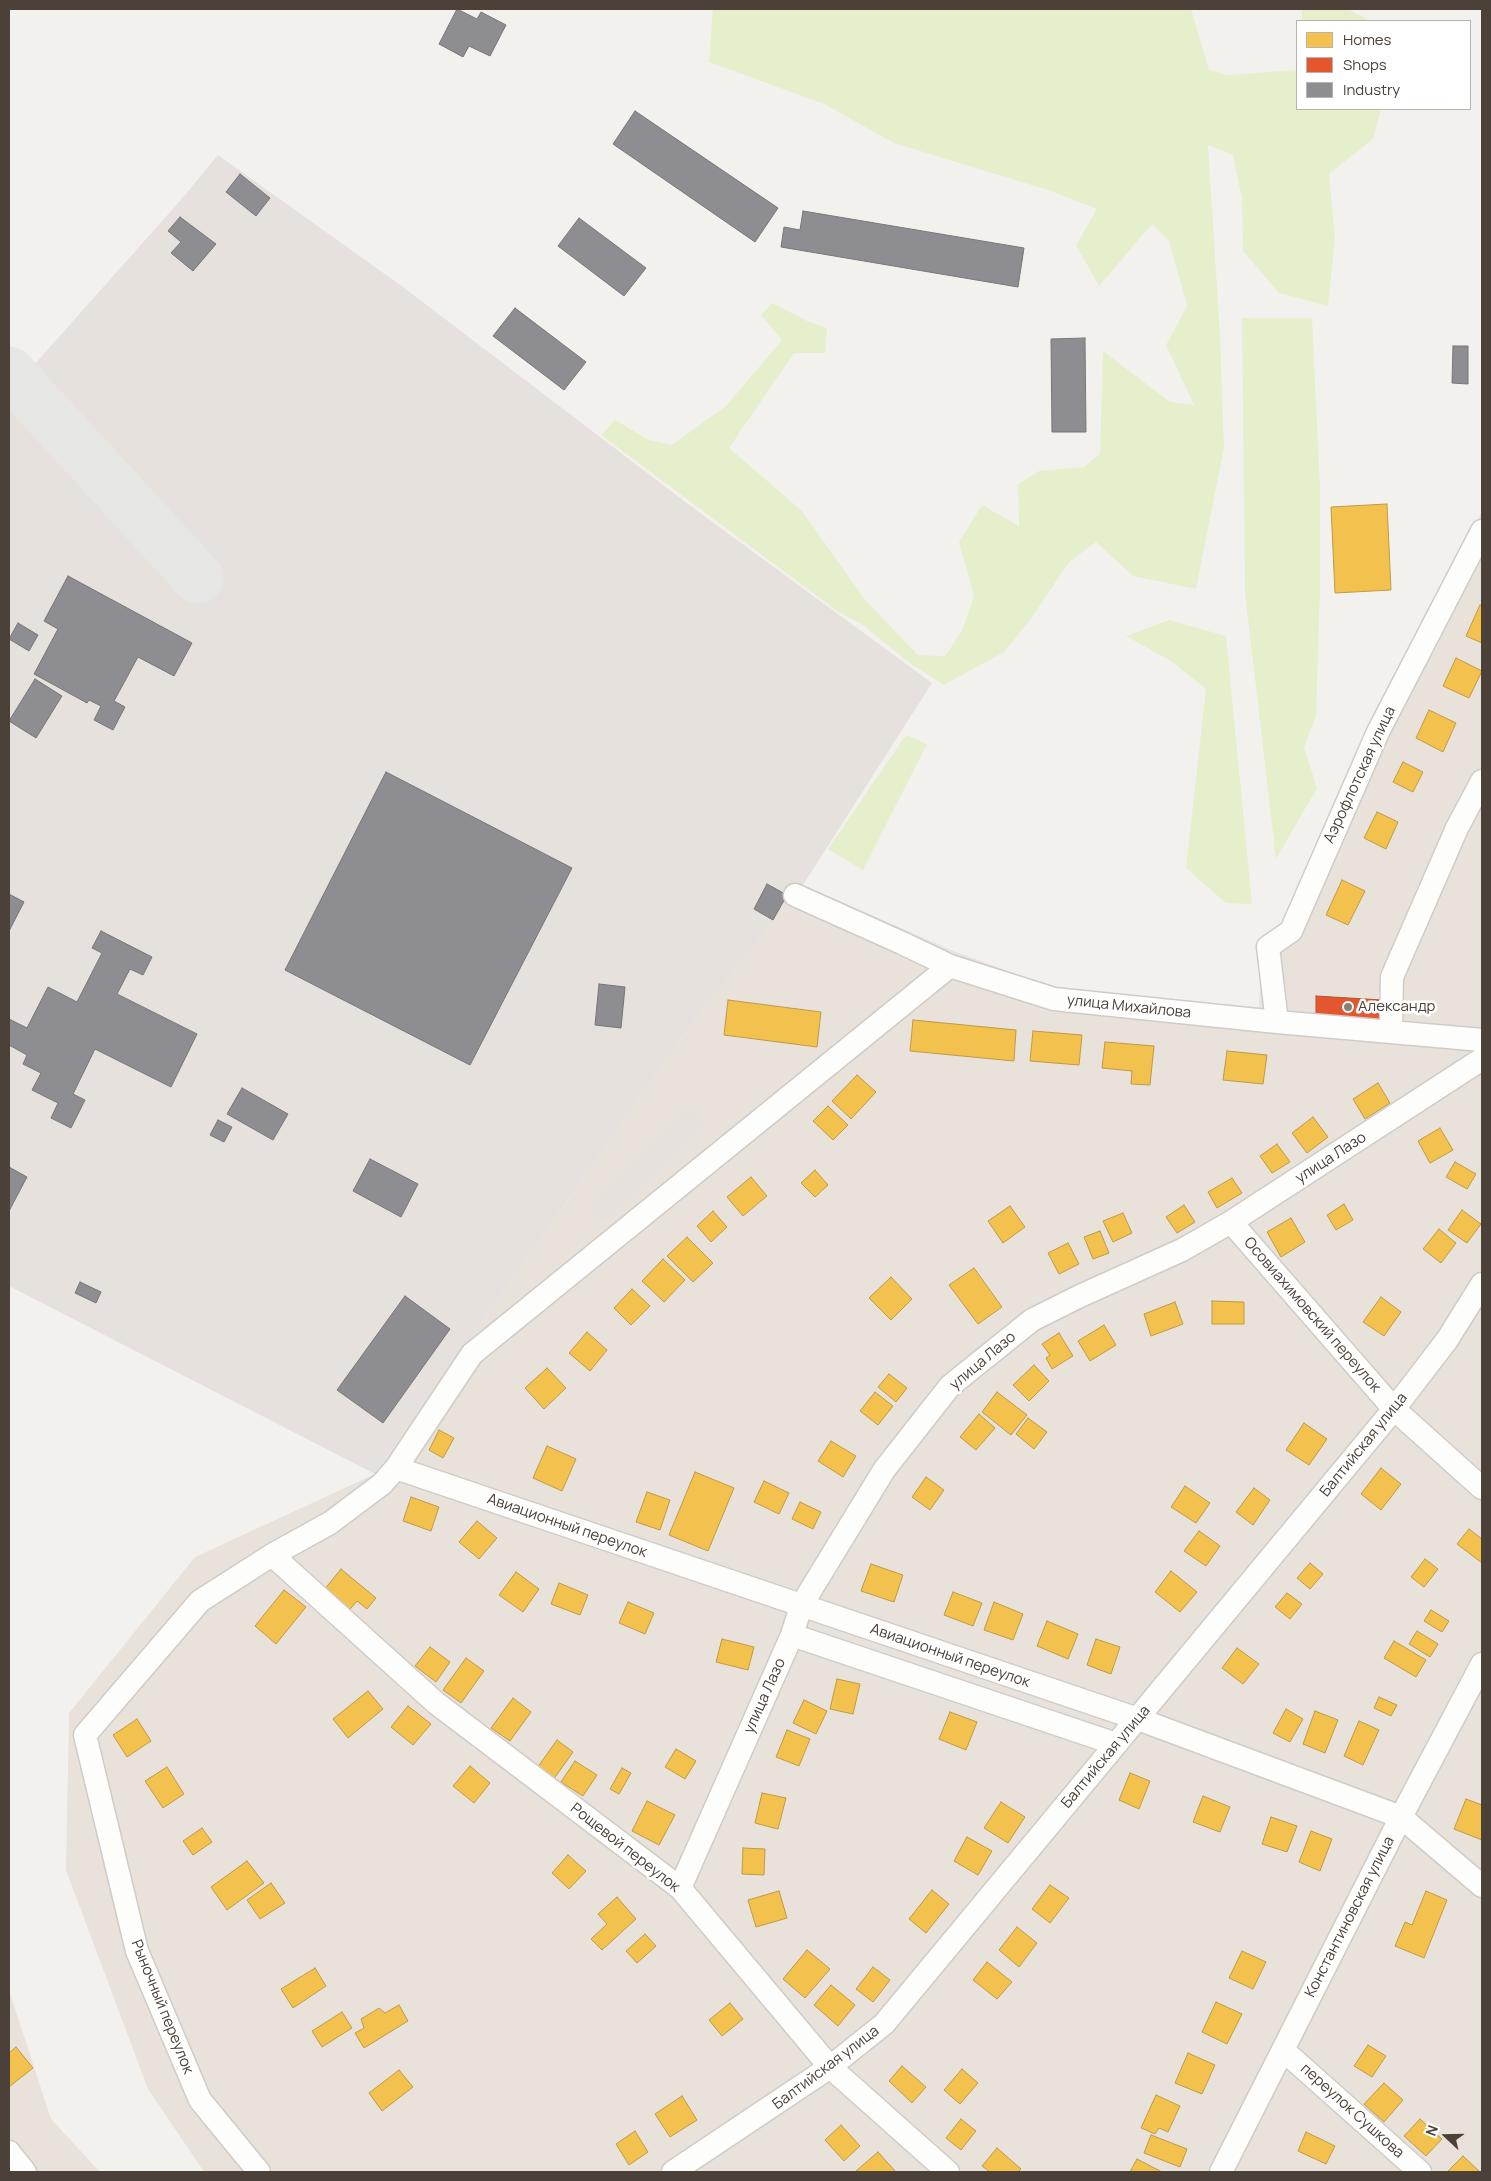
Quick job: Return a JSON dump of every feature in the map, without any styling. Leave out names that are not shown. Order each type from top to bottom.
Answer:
[{"type":"street","name":"Аэрофлотская улица","points":[[1276,1022],[1268,947],[1291,931],[1378,732],[1482,531]]},
{"type":"street","points":[[1391,1032],[1392,976],[1457,828],[1482,781]]},
{"type":"street","name":"улица Михайлова","points":[[796,895],[950,966],[1054,1000],[1482,1040]]},
{"type":"street","points":[[272,1555],[330,1523],[382,1484],[396,1468],[472,1354],[950,966]]},
{"type":"street","name":"улица Лазо","points":[[680,1888],[792,1635],[801,1606],[884,1470],[950,1386],[1032,1320],[1182,1250],[1231,1222],[1482,1060]]},
{"type":"street","name":"Осовиахимовский переулок","points":[[1231,1222],[1394,1409],[1482,1488]]},
{"type":"street","name":"Балтийская улица","points":[[673,2172],[830,2067],[884,2024],[1394,1409],[1447,1340],[1482,1284]]},
{"type":"street","name":"Авиационный переулок","points":[[396,1468],[1138,1719],[1401,1817],[1482,1886]]},
{"type":"street","name":"Рыночный переулок","points":[[259,2172],[200,2100],[137,1951],[84,1734],[200,1601],[272,1555]]},
{"type":"street","name":"Рощевой переулок","points":[[272,1555],[436,1703],[680,1888],[830,2067],[948,2172]]},
{"type":"street","name":"Авиационный переулок","points":[[792,1635],[1116,1744]]},
{"type":"street","name":"Константиновская улица","points":[[1221,2172],[1401,1817],[1482,1664]]},
{"type":"street","name":"переулок Сушкова","points":[[1283,2050],[1420,2172]]},
{"type":"street","points":[[9,2152],[25,2172]]},
{"type":"shaded area","points":[[218,155],[403,287],[688,504],[932,683],[803,885],[689,1028],[375,1474],[9,1286],[9,393],[179,202]]},
{"type":"shaded area","points":[[1482,511],[1482,2172],[204,2172],[148,2089],[66,1870],[69,1713],[195,1557],[375,1474],[689,1028],[803,885],[953,951],[1059,990],[1259,1009],[1262,947],[1287,918],[1366,744]]},
{"type":"shaded area","points":[[688,1110],[704,1127],[605,1222],[589,1206]]},
{"type":"shaded area","points":[[9,1990],[51,2119],[100,2172],[9,2172]]},
{"type":"green space","points":[[713,9],[1191,9],[1209,70],[1228,75],[1296,70],[1296,110],[1381,110],[1373,139],[1329,174],[1335,238],[1328,306],[1279,293],[1243,251],[1242,199],[1233,155],[1208,145],[1220,335],[1224,448],[1196,589],[1133,576],[1096,542],[1069,562],[1030,620],[1004,652],[944,685],[911,664],[863,625],[837,611],[601,435],[615,420],[649,440],[672,445],[726,406],[782,340],[761,315],[772,303],[807,321],[827,328],[825,353],[794,353],[729,448],[802,511],[866,601],[918,655],[945,656],[962,631],[974,596],[959,542],[982,505],[1019,526],[1018,484],[1039,471],[1084,467],[1100,454],[1103,351],[1170,402],[1194,405],[1166,345],[1187,306],[1169,241],[1152,224],[1099,286],[1076,245],[1097,209],[1051,191],[894,143],[824,104],[709,62]]},
{"type":"green space","points":[[1302,9],[1347,9],[1369,20],[1302,20]]},
{"type":"green space","points":[[1242,318],[1312,318],[1320,486],[1320,592],[1316,716],[1304,747],[1317,788],[1276,859],[1245,593]]},
{"type":"green space","points":[[1169,620],[1226,636],[1252,904],[1226,903],[1186,868],[1206,689],[1171,661],[1126,636]]},
{"type":"green space","points":[[906,735],[927,744],[863,870],[828,849]]},
{"type":"building: Homes","points":[[1387,504],[1391,590],[1335,593],[1331,507]]},
{"type":"building: Homes","points":[[1480,605],[1482,606],[1482,643],[1466,636]]},
{"type":"building: Homes","points":[[1456,658],[1482,671],[1469,698],[1443,686]]},
{"type":"building: Homes","points":[[1429,710],[1456,723],[1443,752],[1416,738]]},
{"type":"building: Homes","points":[[1403,762],[1423,772],[1413,792],[1393,782]]},
{"type":"building: Homes","points":[[1377,812],[1398,822],[1386,849],[1364,838]]},
{"type":"building: Homes","points":[[1342,880],[1365,891],[1348,925],[1326,915]]},
{"type":"building: Homes","points":[[728,1000],[821,1012],[817,1047],[724,1035]]},
{"type":"building: Homes","points":[[913,1020],[1016,1030],[1014,1061],[910,1051]]},
{"type":"building: Homes","points":[[1033,1031],[1082,1035],[1079,1065],[1030,1061]]},
{"type":"building: Homes","points":[[1105,1042],[1154,1046],[1150,1085],[1131,1084],[1132,1071],[1102,1068]]},
{"type":"building: Homes","points":[[1227,1051],[1267,1055],[1263,1084],[1223,1080]]},
{"type":"building: Homes","points":[[857,1075],[876,1092],[851,1119],[832,1101]]},
{"type":"building: Homes","points":[[1378,1083],[1390,1103],[1365,1119],[1353,1099]]},
{"type":"building: Homes","points":[[828,1106],[848,1125],[833,1140],[813,1121]]},
{"type":"building: Homes","points":[[1313,1117],[1328,1137],[1307,1153],[1292,1133]]},
{"type":"building: Homes","points":[[1440,1128],[1453,1150],[1430,1163],[1418,1141]]},
{"type":"building: Homes","points":[[1277,1144],[1290,1162],[1272,1173],[1260,1156]]},
{"type":"building: Homes","points":[[1455,1162],[1476,1174],[1467,1189],[1446,1177]]},
{"type":"building: Homes","points":[[815,1170],[828,1185],[815,1197],[801,1183]]},
{"type":"building: Homes","points":[[751,1177],[767,1196],[743,1216],[727,1197]]},
{"type":"building: Homes","points":[[1232,1178],[1242,1193],[1217,1208],[1208,1192]]},
{"type":"building: Homes","points":[[1344,1204],[1353,1220],[1336,1230],[1327,1215]]},
{"type":"building: Homes","points":[[1184,1205],[1195,1222],[1177,1233],[1166,1217]]},
{"type":"building: Homes","points":[[1010,1206],[1025,1227],[1003,1243],[988,1221]]},
{"type":"building: Homes","points":[[1462,1210],[1481,1224],[1467,1243],[1448,1230]]},
{"type":"building: Homes","points":[[713,1211],[727,1227],[711,1242],[697,1226]]},
{"type":"building: Homes","points":[[1123,1213],[1132,1233],[1113,1242],[1103,1221]]},
{"type":"building: Homes","points":[[1291,1218],[1305,1242],[1281,1257],[1267,1232]]},
{"type":"building: Homes","points":[[1439,1229],[1456,1243],[1441,1263],[1423,1249]]},
{"type":"building: Homes","points":[[1100,1231],[1109,1253],[1093,1259],[1084,1237]]},
{"type":"building: Homes","points":[[687,1237],[713,1263],[693,1282],[667,1256]]},
{"type":"building: Homes","points":[[1068,1243],[1079,1264],[1059,1274],[1048,1253]]},
{"type":"building: Homes","points":[[663,1259],[685,1280],[664,1302],[642,1281]]},
{"type":"building: Homes","points":[[974,1268],[1002,1307],[978,1324],[949,1285]]},
{"type":"building: Homes","points":[[891,1277],[912,1299],[891,1320],[869,1298]]},
{"type":"building: Homes","points":[[632,1289],[650,1306],[631,1325],[614,1308]]},
{"type":"building: Homes","points":[[1381,1297],[1401,1312],[1384,1336],[1363,1322]]},
{"type":"building: Homes","points":[[1212,1301],[1244,1302],[1244,1324],[1212,1324]]},
{"type":"building: Homes","points":[[1175,1302],[1183,1324],[1151,1336],[1144,1314]]},
{"type":"building: Homes","points":[[1104,1325],[1116,1345],[1090,1361],[1078,1341]]},
{"type":"building: Homes","points":[[587,1332],[607,1350],[590,1371],[569,1353]]},
{"type":"building: Homes","points":[[1059,1333],[1073,1356],[1052,1369],[1046,1358],[1050,1355],[1042,1344]]},
{"type":"building: Homes","points":[[1034,1365],[1049,1381],[1029,1401],[1013,1385]]},
{"type":"building: Homes","points":[[547,1368],[566,1388],[544,1409],[525,1388]]},
{"type":"building: Homes","points":[[889,1374],[907,1388],[896,1402],[878,1387]]},
{"type":"building: Homes","points":[[875,1392],[893,1406],[878,1425],[860,1411]]},
{"type":"building: Homes","points":[[997,1392],[1027,1415],[1011,1435],[982,1412]]},
{"type":"building: Homes","points":[[979,1414],[995,1428],[976,1450],[960,1437]]},
{"type":"building: Homes","points":[[1028,1418],[1047,1432],[1034,1449],[1016,1434]]},
{"type":"building: Homes","points":[[1304,1423],[1327,1439],[1309,1465],[1286,1450]]},
{"type":"building: Homes","points":[[439,1430],[454,1438],[443,1458],[429,1450]]},
{"type":"building: Homes","points":[[831,1441],[856,1456],[843,1477],[818,1461]]},
{"type":"building: Homes","points":[[547,1446],[576,1459],[562,1491],[533,1478]]},
{"type":"building: Homes","points":[[1381,1468],[1401,1484],[1381,1510],[1361,1494]]},
{"type":"building: Homes","points":[[695,1472],[734,1488],[708,1551],[669,1535]]},
{"type":"building: Homes","points":[[926,1477],[944,1490],[930,1510],[912,1497]]},
{"type":"building: Homes","points":[[764,1481],[789,1493],[779,1514],[754,1502]]},
{"type":"building: Homes","points":[[1185,1486],[1210,1503],[1196,1523],[1171,1507]]},
{"type":"building: Homes","points":[[1254,1488],[1270,1500],[1253,1525],[1236,1512]]},
{"type":"building: Homes","points":[[647,1492],[670,1500],[660,1530],[636,1522]]},
{"type":"building: Homes","points":[[411,1497],[439,1507],[431,1531],[403,1521]]},
{"type":"building: Homes","points":[[800,1502],[821,1512],[813,1529],[792,1519]]},
{"type":"building: Homes","points":[[477,1521],[497,1538],[479,1559],[459,1542]]},
{"type":"building: Homes","points":[[1469,1529],[1482,1539],[1482,1563],[1457,1544]]},
{"type":"building: Homes","points":[[1199,1531],[1220,1546],[1206,1566],[1184,1551]]},
{"type":"building: Homes","points":[[1425,1559],[1438,1569],[1424,1587],[1411,1577]]},
{"type":"building: Homes","points":[[1310,1563],[1323,1574],[1310,1589],[1297,1578]]},
{"type":"building: Homes","points":[[871,1564],[903,1575],[894,1602],[861,1591]]},
{"type":"building: Homes","points":[[341,1569],[376,1598],[367,1609],[357,1601],[345,1615],[320,1595]]},
{"type":"building: Homes","points":[[1171,1571],[1197,1592],[1180,1612],[1155,1592]]},
{"type":"building: Homes","points":[[516,1572],[539,1589],[523,1612],[499,1595]]},
{"type":"building: Homes","points":[[559,1583],[588,1595],[580,1615],[551,1604]]},
{"type":"building: Homes","points":[[284,1590],[306,1607],[276,1644],[255,1626]]},
{"type":"building: Homes","points":[[953,1592],[982,1603],[973,1626],[944,1615]]},
{"type":"building: Homes","points":[[1287,1593],[1302,1604],[1290,1619],[1275,1607]]},
{"type":"building: Homes","points":[[628,1602],[654,1613],[645,1634],[619,1623]]},
{"type":"building: Homes","points":[[994,1602],[1023,1614],[1013,1640],[984,1630]]},
{"type":"building: Homes","points":[[1431,1610],[1449,1621],[1442,1632],[1424,1621]]},
{"type":"building: Homes","points":[[1047,1621],[1078,1634],[1068,1659],[1037,1646]]},
{"type":"building: Homes","points":[[1417,1631],[1438,1644],[1430,1657],[1409,1644]]},
{"type":"building: Homes","points":[[722,1639],[754,1647],[748,1670],[716,1662]]},
{"type":"building: Homes","points":[[1096,1639],[1120,1647],[1111,1674],[1087,1665]]},
{"type":"building: Homes","points":[[1394,1641],[1426,1660],[1416,1677],[1384,1658]]},
{"type":"building: Homes","points":[[430,1647],[450,1662],[436,1682],[415,1666]]},
{"type":"building: Homes","points":[[1237,1648],[1259,1664],[1243,1684],[1222,1668]]},
{"type":"building: Homes","points":[[466,1658],[484,1671],[461,1703],[443,1690]]},
{"type":"building: Homes","points":[[837,1679],[860,1684],[853,1714],[830,1709]]},
{"type":"building: Homes","points":[[368,1691],[383,1709],[348,1738],[333,1719]]},
{"type":"building: Homes","points":[[1379,1697],[1397,1705],[1391,1716],[1374,1708]]},
{"type":"building: Homes","points":[[513,1698],[531,1712],[510,1741],[491,1728]]},
{"type":"building: Homes","points":[[804,1700],[827,1711],[816,1734],[793,1723]]},
{"type":"building: Homes","points":[[408,1706],[431,1724],[413,1745],[391,1727]]},
{"type":"building: Homes","points":[[1286,1709],[1303,1719],[1290,1742],[1273,1733]]},
{"type":"building: Homes","points":[[1315,1711],[1338,1720],[1325,1753],[1303,1744]]},
{"type":"building: Homes","points":[[950,1712],[977,1722],[966,1750],[939,1739]]},
{"type":"building: Homes","points":[[137,1719],[151,1741],[127,1757],[113,1735]]},
{"type":"building: Homes","points":[[1359,1721],[1379,1730],[1363,1765],[1344,1756]]},
{"type":"building: Homes","points":[[787,1730],[810,1739],[799,1766],[776,1757]]},
{"type":"building: Homes","points":[[557,1740],[573,1752],[553,1780],[537,1768]]},
{"type":"building: Homes","points":[[676,1749],[696,1761],[685,1779],[665,1767]]},
{"type":"building: Homes","points":[[575,1761],[597,1775],[583,1796],[561,1782]]},
{"type":"building: Homes","points":[[470,1766],[490,1783],[474,1803],[453,1786]]},
{"type":"building: Homes","points":[[167,1767],[184,1794],[163,1808],[145,1781]]},
{"type":"building: Homes","points":[[622,1768],[631,1773],[619,1794],[610,1789]]},
{"type":"building: Homes","points":[[1130,1773],[1150,1781],[1139,1809],[1119,1800]]},
{"type":"building: Homes","points":[[762,1793],[786,1798],[778,1829],[755,1823]]},
{"type":"building: Homes","points":[[1203,1796],[1230,1807],[1220,1832],[1193,1822]]},
{"type":"building: Homes","points":[[1466,1799],[1482,1805],[1482,1840],[1454,1829]]},
{"type":"building: Homes","points":[[647,1801],[675,1815],[659,1845],[632,1831]]},
{"type":"building: Homes","points":[[1001,1802],[1025,1817],[1008,1843],[984,1828]]},
{"type":"building: Homes","points":[[1271,1817],[1297,1826],[1287,1852],[1262,1844]]},
{"type":"building: Homes","points":[[202,1828],[212,1842],[193,1855],[183,1841]]},
{"type":"building: Homes","points":[[1311,1831],[1332,1839],[1320,1871],[1299,1862]]},
{"type":"building: Homes","points":[[967,1837],[992,1851],[978,1875],[954,1861]]},
{"type":"building: Homes","points":[[743,1848],[765,1849],[764,1875],[742,1874]]},
{"type":"building: Homes","points":[[568,1855],[586,1871],[569,1889],[552,1873]]},
{"type":"building: Homes","points":[[247,1861],[264,1883],[227,1910],[211,1887]]},
{"type":"building: Homes","points":[[271,1883],[285,1903],[260,1919],[247,1900]]},
{"type":"building: Homes","points":[[1050,1885],[1069,1898],[1050,1923],[1032,1909]]},
{"type":"building: Homes","points":[[932,1890],[949,1904],[926,1933],[909,1919]]},
{"type":"building: Homes","points":[[779,1891],[787,1918],[756,1927],[748,1900]]},
{"type":"building: Homes","points":[[1426,1891],[1447,1900],[1424,1958],[1395,1946],[1405,1922],[1412,1925]]},
{"type":"building: Homes","points":[[617,1897],[636,1919],[602,1950],[591,1939],[607,1924],[598,1914]]},
{"type":"building: Homes","points":[[1017,1927],[1037,1943],[1019,1967],[999,1950]]},
{"type":"building: Homes","points":[[645,1934],[656,1946],[637,1963],[626,1951]]},
{"type":"building: Homes","points":[[807,1950],[830,1969],[805,1998],[783,1979]]},
{"type":"building: Homes","points":[[1242,1951],[1266,1962],[1253,1989],[1229,1978]]},
{"type":"building: Homes","points":[[987,1962],[1012,1982],[997,1999],[973,1980]]},
{"type":"building: Homes","points":[[873,1967],[890,1980],[873,2002],[856,1989]]},
{"type":"building: Homes","points":[[315,1968],[326,1986],[293,2008],[281,1989]]},
{"type":"building: Homes","points":[[831,1985],[855,2005],[838,2026],[814,2005]]},
{"type":"building: Homes","points":[[1216,2002],[1242,2014],[1227,2044],[1202,2032]]},
{"type":"building: Homes","points":[[730,2003],[743,2019],[722,2036],[709,2020]]},
{"type":"building: Homes","points":[[399,2005],[408,2021],[364,2048],[355,2033],[364,2028],[361,2019],[379,2008],[385,2013]]},
{"type":"building: Homes","points":[[342,2012],[352,2028],[322,2047],[312,2031]]},
{"type":"building: Homes","points":[[1368,2045],[1386,2056],[1372,2077],[1354,2066]]},
{"type":"building: Homes","points":[[16,2047],[33,2068],[9,2087],[9,2053]]},
{"type":"building: Homes","points":[[1188,2053],[1215,2065],[1202,2094],[1175,2083]]},
{"type":"building: Homes","points":[[902,2066],[926,2087],[912,2103],[889,2081]]},
{"type":"building: Homes","points":[[962,2069],[978,2083],[960,2104],[944,2090]]},
{"type":"building: Homes","points":[[399,2070],[413,2087],[382,2111],[369,2093]]},
{"type":"building: Homes","points":[[1384,2083],[1403,2100],[1384,2122],[1364,2104]]},
{"type":"building: Homes","points":[[1156,2095],[1180,2106],[1168,2132],[1159,2128],[1155,2134],[1141,2128]]},
{"type":"building: Homes","points":[[682,2096],[697,2120],[670,2137],[655,2114]]},
{"type":"building: Homes","points":[[961,2119],[976,2131],[961,2150],[946,2138]]},
{"type":"building: Homes","points":[[1420,2119],[1442,2139],[1426,2156],[1404,2136]]},
{"type":"building: Homes","points":[[841,2125],[860,2146],[844,2161],[825,2140]]},
{"type":"building: Homes","points":[[635,2131],[648,2152],[629,2165],[616,2144]]},
{"type":"building: Homes","points":[[1306,2132],[1335,2146],[1326,2164],[1298,2151]]},
{"type":"building: Homes","points":[[1151,2135],[1187,2149],[1180,2167],[1144,2153]]},
{"type":"building: Homes","points":[[997,2148],[1021,2169],[1018,2172],[990,2172],[982,2166]]},
{"type":"building: Homes","points":[[878,2152],[896,2172],[856,2172],[856,2171]]},
{"type":"building: Homes","points":[[1463,2156],[1480,2172],[1447,2172]]},
{"type":"building: Homes","points":[[1137,2159],[1162,2172],[1130,2172]]},
{"type":"building: Shops","name":"Александр","points":[[1316,996],[1382,1000],[1380,1019],[1316,1014]]},
{"type":"building: Industry","points":[[457,9],[477,19],[481,12],[506,25],[490,56],[469,46],[463,57],[439,44]]},
{"type":"building: Industry","points":[[635,111],[778,208],[755,242],[613,144]]},
{"type":"building: Industry","points":[[240,174],[270,198],[256,216],[226,192]]},
{"type":"building: Industry","points":[[803,211],[1024,248],[1018,287],[781,247],[784,227],[800,230]]},
{"type":"building: Industry","points":[[180,217],[216,244],[193,271],[171,253],[181,242],[168,231]]},
{"type":"building: Industry","points":[[579,218],[646,268],[624,296],[558,246]]},
{"type":"building: Industry","points":[[515,308],[586,362],[564,390],[493,336]]},
{"type":"building: Industry","points":[[1085,338],[1086,432],[1052,432],[1051,339]]},
{"type":"building: Industry","points":[[1453,346],[1468,346],[1468,384],[1452,383]]},
{"type":"building: Industry","points":[[68,576],[192,643],[174,676],[138,657],[114,701],[125,707],[113,730],[94,720],[101,706],[89,700],[87,703],[34,674],[58,629],[44,621]]},
{"type":"building: Industry","points":[[18,623],[38,635],[29,651],[9,639]]},
{"type":"building: Industry","points":[[35,679],[62,696],[36,738],[9,721]]},
{"type":"building: Industry","points":[[386,772],[572,868],[470,1065],[285,970]]},
{"type":"building: Industry","points":[[767,884],[787,895],[773,920],[754,909]]},
{"type":"building: Industry","points":[[9,894],[24,902],[9,931]]},
{"type":"building: Industry","points":[[101,931],[152,957],[143,975],[130,969],[117,994],[197,1034],[171,1087],[95,1049],[73,1094],[85,1100],[71,1128],[51,1118],[58,1103],[32,1090],[41,1073],[23,1064],[27,1055],[9,1045],[9,1019],[27,1028],[48,987],[77,1002],[102,953],[92,948]]},
{"type":"building: Industry","points":[[599,984],[625,987],[621,1028],[595,1025]]},
{"type":"building: Industry","points":[[242,1088],[288,1114],[273,1140],[227,1114]]},
{"type":"building: Industry","points":[[218,1120],[232,1127],[224,1142],[210,1135]]},
{"type":"building: Industry","points":[[370,1159],[418,1184],[401,1217],[353,1191]]},
{"type":"building: Industry","points":[[9,1167],[27,1177],[9,1211]]},
{"type":"building: Industry","points":[[80,1282],[101,1292],[96,1303],[75,1293]]},
{"type":"building: Industry","points":[[405,1296],[450,1329],[383,1423],[337,1390]]},
{"type":"taxiway","points":[[9,372],[198,578]]},
{"type":"place","name":"Александр","points":[[1348,1007]]}]
